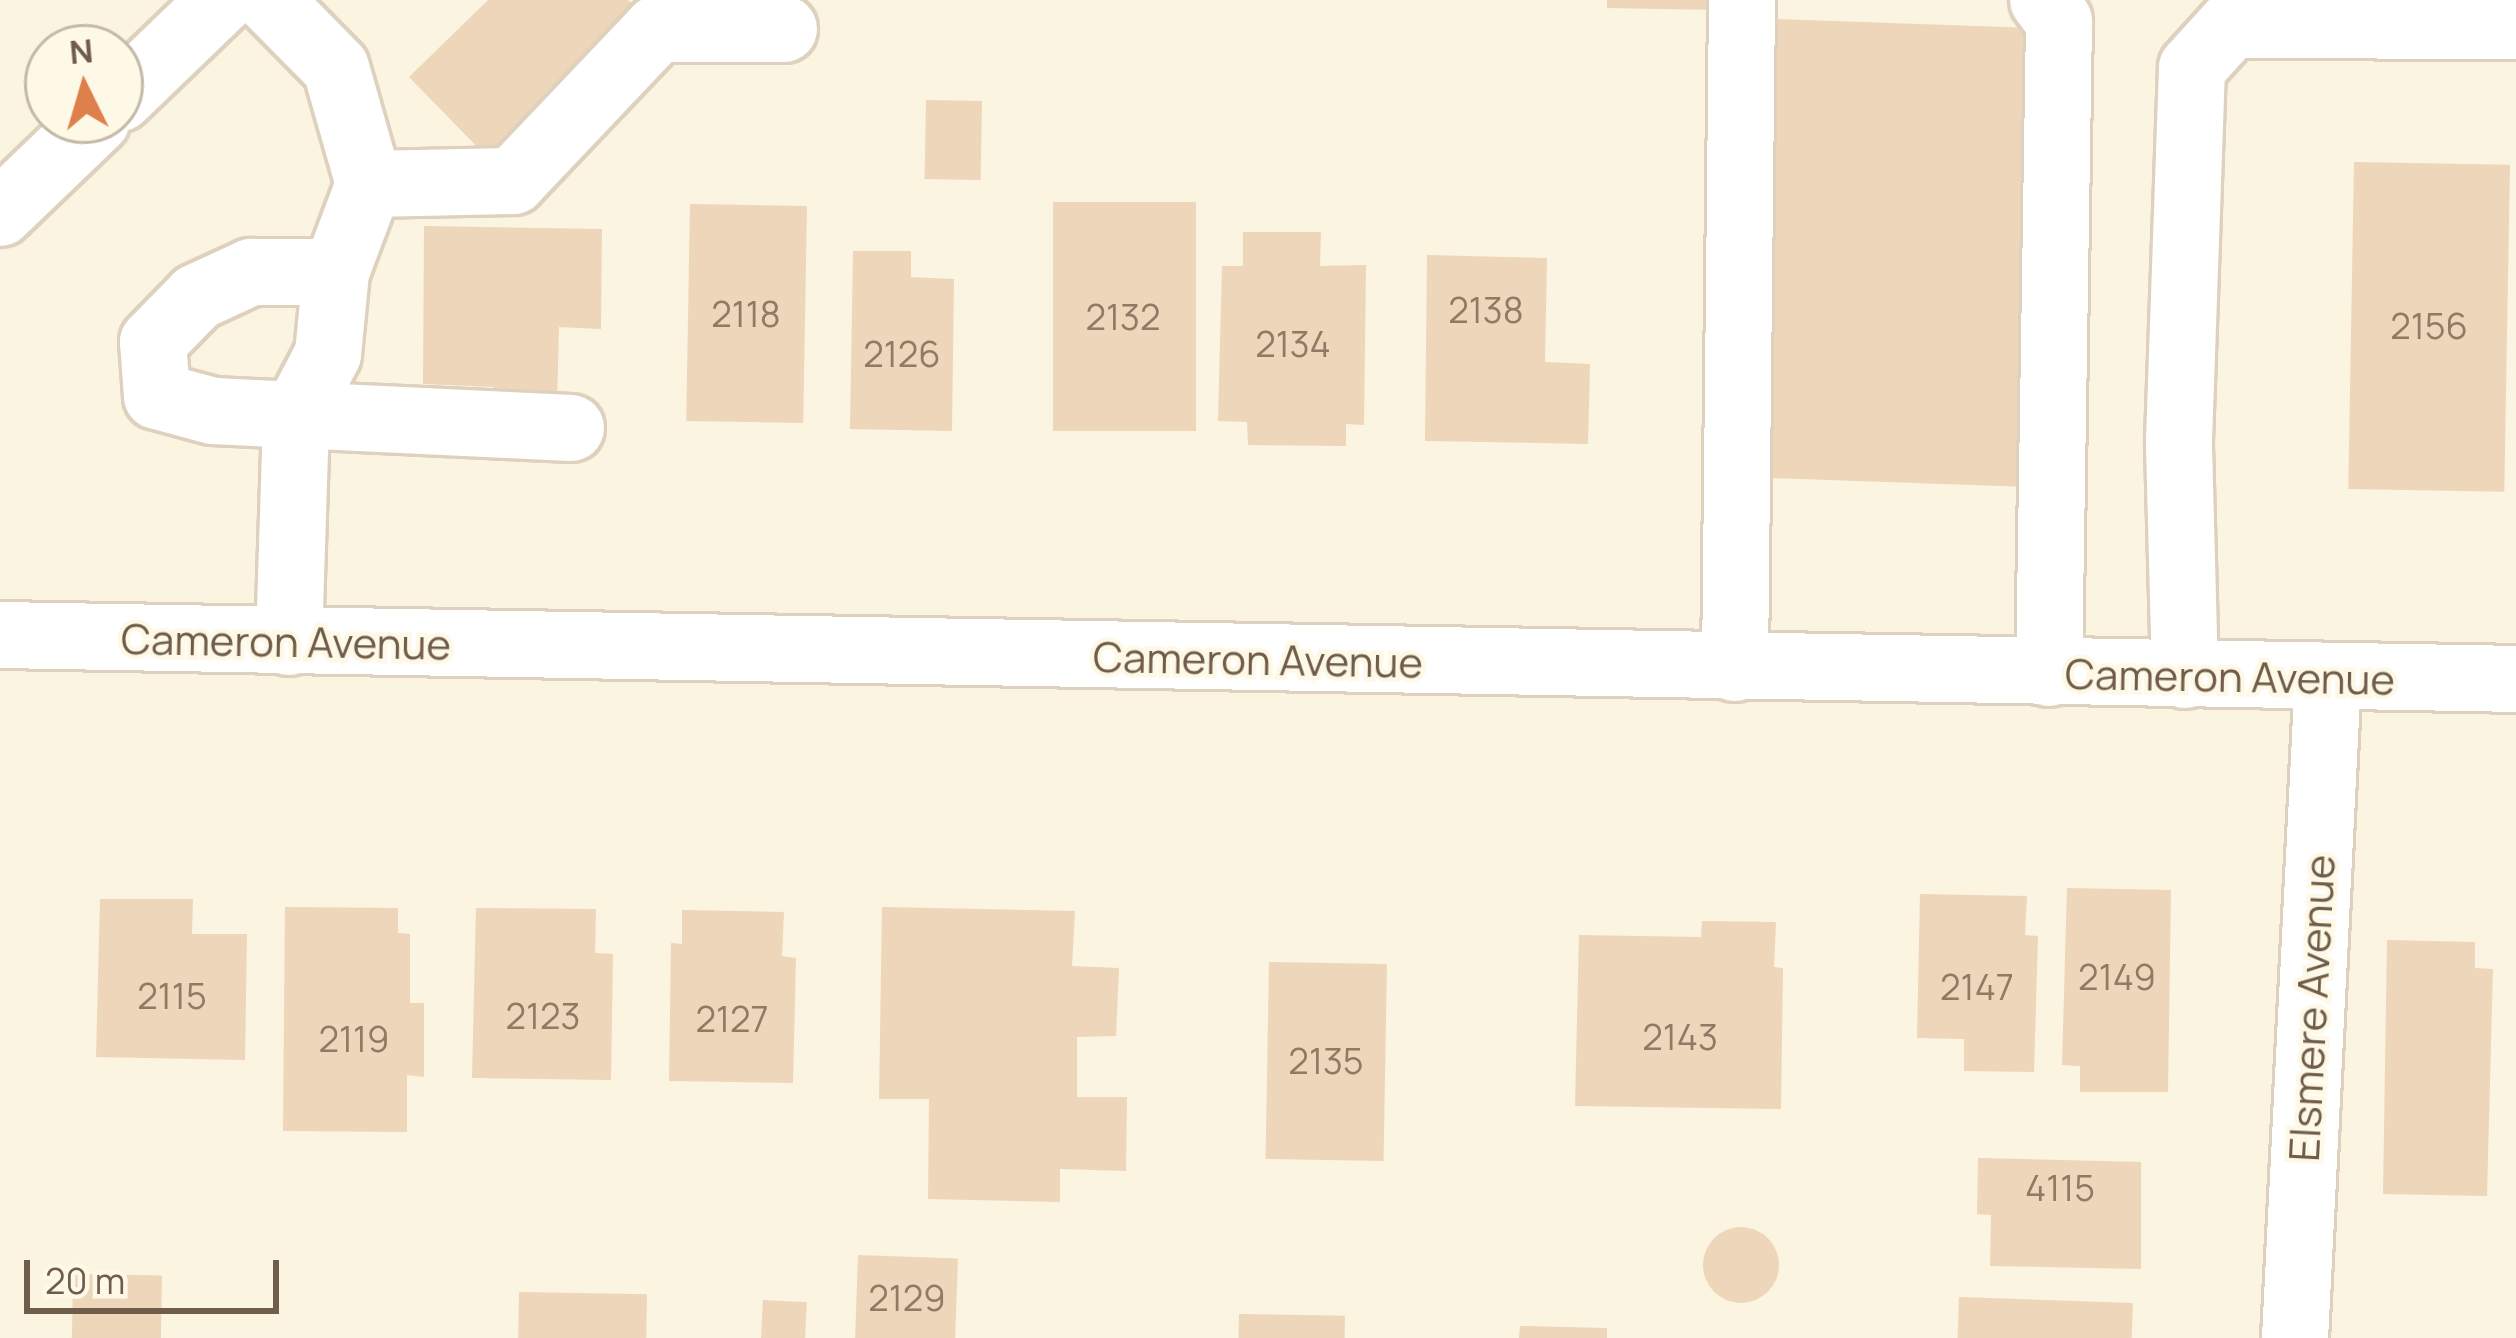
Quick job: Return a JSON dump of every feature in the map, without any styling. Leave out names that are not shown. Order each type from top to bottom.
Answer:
[{"type":"street","points":[[144,75],[223,0]]},
{"type":"street","points":[[269,0],[336,68],[369,184],[336,272],[328,355],[296,415],[289,642]]},
{"type":"street","points":[[1735,668],[1742,0]]},
{"type":"street","points":[[2043,0],[2059,21],[2049,673]]},
{"type":"street","points":[[2185,675],[2180,440],[2192,68],[2231,26],[2516,26]]},
{"type":"street","points":[[369,184],[513,182],[657,29],[784,29]]},
{"type":"street","points":[[0,213],[72,144]]},
{"type":"street","points":[[336,272],[251,272],[197,297],[153,341],[158,396],[213,411],[571,428]]},
{"type":"street","name":"Cameron Avenue","points":[[0,635],[2516,679]]},
{"type":"street","name":"Elsmere Avenue","points":[[2294,1338],[2328,678]]},
{"type":"building","points":[[488,0],[628,0],[636,8],[488,158],[409,77]]},
{"type":"building","points":[[1607,0],[1714,0],[1714,10],[1607,8]]},
{"type":"building","points":[[1777,19],[2032,28],[2016,487],[1761,478]]},
{"type":"building","points":[[926,100],[982,101],[981,180],[925,179]]},
{"type":"building","points":[[2354,162],[2510,165],[2504,492],[2348,489]]},
{"type":"building","points":[[1053,202],[1196,202],[1196,431],[1053,431]]},
{"type":"building","points":[[690,204],[807,206],[803,423],[686,421]]},
{"type":"building","points":[[424,226],[602,229],[601,329],[559,327],[557,405],[492,404],[493,387],[423,384]]},
{"type":"building","points":[[1243,232],[1321,232],[1320,266],[1366,265],[1364,425],[1346,424],[1346,446],[1248,445],[1247,422],[1218,421],[1222,266],[1243,266]]},
{"type":"building","points":[[853,251],[911,251],[911,277],[954,279],[952,431],[850,429]]},
{"type":"building","points":[[1427,255],[1547,258],[1545,362],[1590,364],[1588,444],[1425,441]]},
{"type":"building","points":[[2067,888],[2171,890],[2168,1092],[2080,1092],[2080,1066],[2062,1065]]},
{"type":"building","points":[[1920,894],[2027,896],[2025,935],[2038,936],[2034,1072],[1964,1071],[1964,1039],[1917,1038]]},
{"type":"building","points":[[100,899],[193,899],[192,934],[247,934],[245,1060],[96,1057]]},
{"type":"building","points":[[285,907],[398,908],[398,933],[410,934],[410,1003],[424,1003],[424,1077],[407,1075],[407,1132],[283,1131]]},
{"type":"building","points":[[882,907],[1075,911],[1072,966],[1119,968],[1116,1036],[1077,1037],[1077,1097],[1127,1097],[1126,1171],[1060,1169],[1060,1202],[928,1199],[929,1099],[879,1099]]},
{"type":"building","points":[[476,908],[596,909],[595,953],[613,954],[611,1080],[472,1078]]},
{"type":"building","points":[[682,910],[784,912],[782,956],[796,958],[793,1083],[669,1081],[671,943],[682,944]]},
{"type":"building","points":[[1702,921],[1776,922],[1774,967],[1783,968],[1781,1109],[1575,1106],[1579,935],[1701,937]]},
{"type":"building","points":[[2387,940],[2475,942],[2475,968],[2493,969],[2487,1196],[2383,1194]]},
{"type":"building","points":[[1269,962],[1387,964],[1384,1161],[1266,1159]]},
{"type":"building","points":[[1978,1158],[2141,1162],[2141,1269],[1990,1266],[1991,1215],[1977,1214]]},
{"type":"building","points":[[1741,1227],[1768,1238],[1779,1265],[1768,1292],[1741,1303],[1714,1292],[1703,1265],[1714,1238]]},
{"type":"building","points":[[858,1255],[958,1258],[955,1338],[855,1338]]},
{"type":"building","points":[[73,1274],[162,1276],[161,1338],[72,1338]]},
{"type":"building","points":[[519,1292],[647,1294],[646,1338],[518,1338]]},
{"type":"building","points":[[1959,1297],[2133,1303],[2132,1338],[1958,1338]]},
{"type":"building","points":[[763,1300],[807,1302],[805,1338],[761,1338]]},
{"type":"building","points":[[1239,1314],[1345,1316],[1345,1338],[1239,1338]]},
{"type":"building","points":[[1520,1326],[1607,1328],[1607,1338],[1519,1338]]}]
